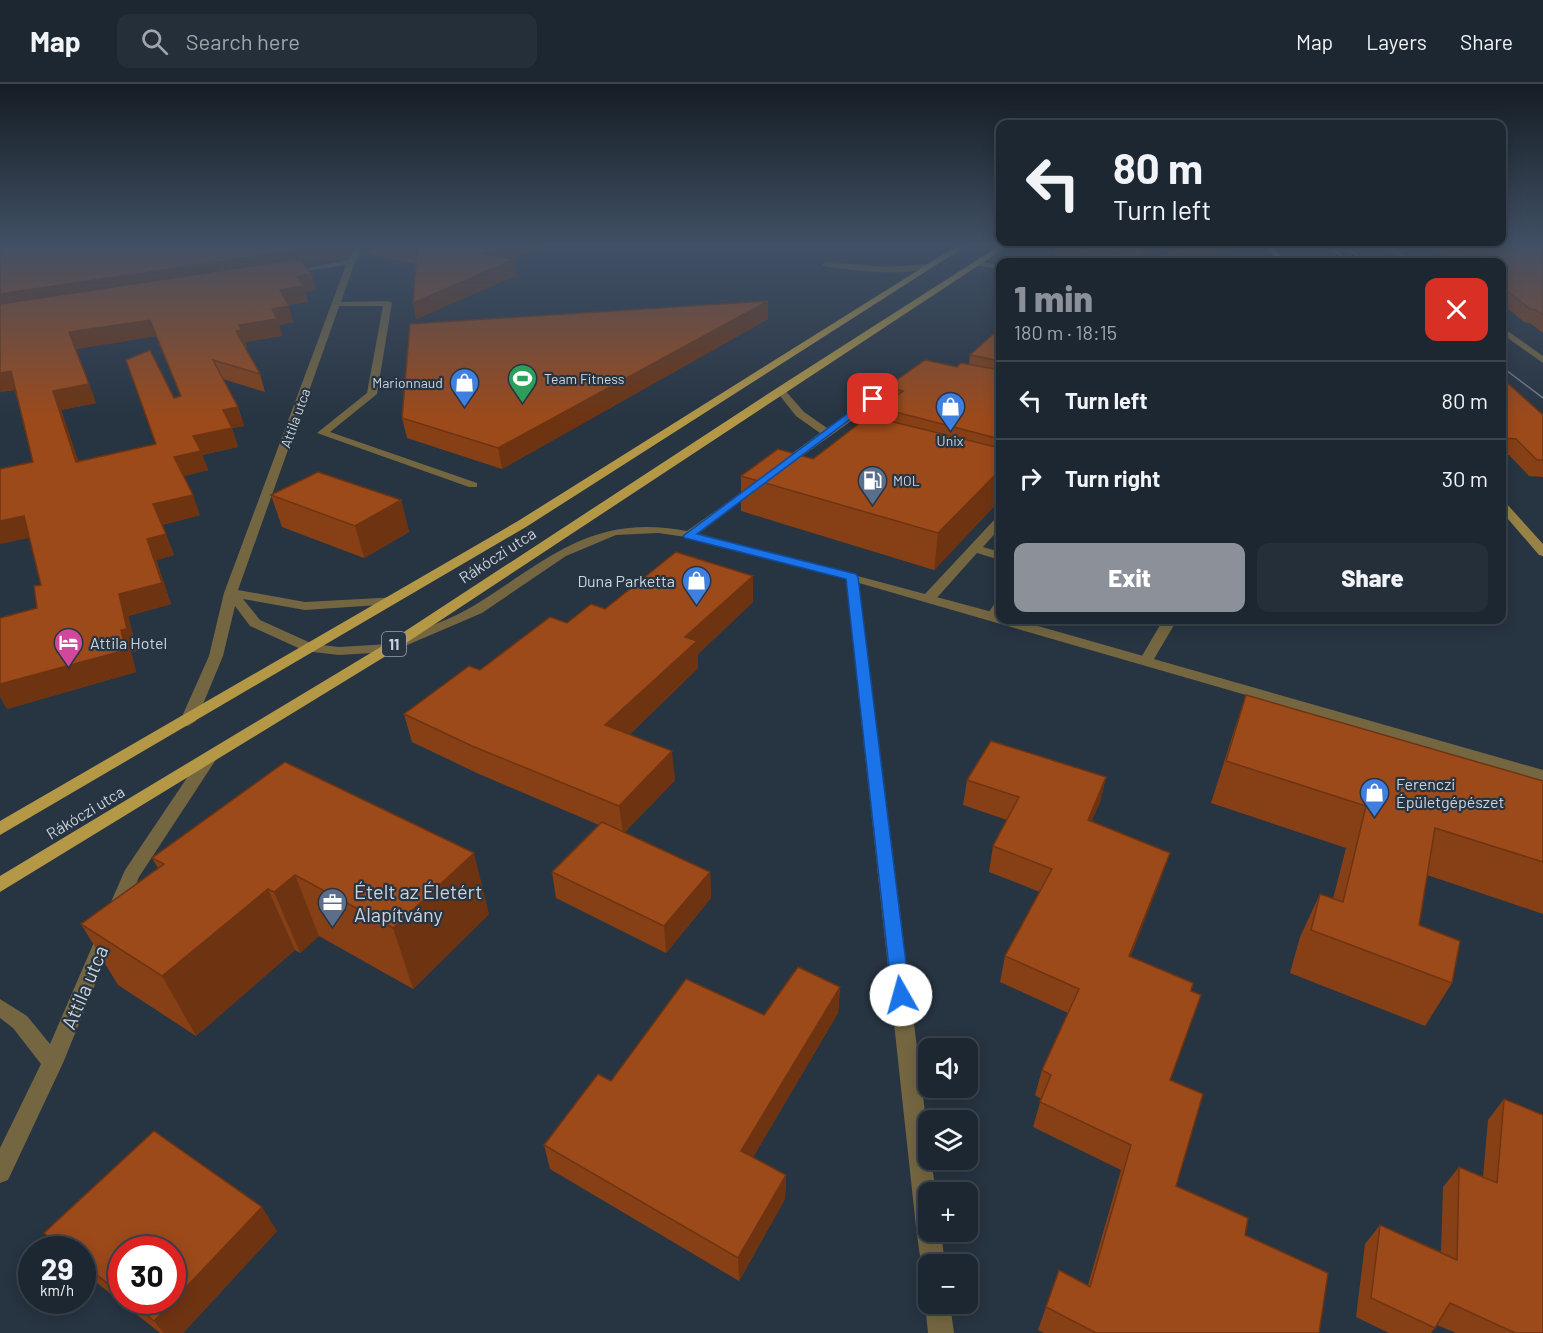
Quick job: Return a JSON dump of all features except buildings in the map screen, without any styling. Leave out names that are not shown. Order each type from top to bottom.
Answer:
[{"type":"main road","name":"Rákóczi utca","points":[[0,829],[532,518],[870,302]]},
{"type":"main road","name":"Rákóczi utca","points":[[0,885],[389,648],[915,302]]},
{"type":"main road","points":[[1506,510],[1543,552]]},
{"type":"street","points":[[336,304],[388,303],[372,394],[322,433],[473,485]]},
{"type":"street","name":"Attila utca","points":[[188,721],[216,656],[231,593],[336,304]]},
{"type":"street","points":[[1506,333],[1543,360]]},
{"type":"street","points":[[689,536],[767,477],[832,434],[902,378],[919,382]]},
{"type":"street","points":[[780,390],[800,414],[832,434]]},
{"type":"street","points":[[929,598],[996,525]]},
{"type":"street","points":[[231,593],[255,623],[309,648],[339,651],[389,648],[477,610],[562,553],[614,532],[658,529],[996,614]]},
{"type":"street","points":[[975,548],[996,554]]},
{"type":"street","points":[[852,577],[923,1182]]},
{"type":"street","points":[[231,593],[305,606],[393,600]]},
{"type":"street","points":[[1028,624],[1146,661],[1543,776]]},
{"type":"street","points":[[1146,661],[1168,624]]},
{"type":"street","name":"Attila utca","points":[[0,1172],[52,1063],[131,875],[210,758]]},
{"type":"street","points":[[0,1007],[20,1022],[52,1063]]},
{"type":"street","points":[[939,1314],[941,1333]]},
{"type":"tram line","points":[[1506,370],[1543,398]]},
{"type":"tram line","points":[[1506,385],[1543,415]]},
{"type":"place","name":"Team Fitness","points":[[523,404]]},
{"type":"place","name":"Marionnaud","points":[[464,408]]},
{"type":"place","name":"Unix","points":[[950,432]]},
{"type":"place","name":"MOL","points":[[872,506]]},
{"type":"place","name":"Duna Parketta","points":[[696,606]]},
{"type":"place","name":"Attila Hotel","points":[[69,668]]},
{"type":"place","name":"Ferenczi Épületgépészet","points":[[1375,818]]},
{"type":"place","name":"Ételt az Életért Alapítvány","points":[[333,928]]},
{"type":"route","points":[[873,399],[689,536],[852,577],[901,995]]}]
